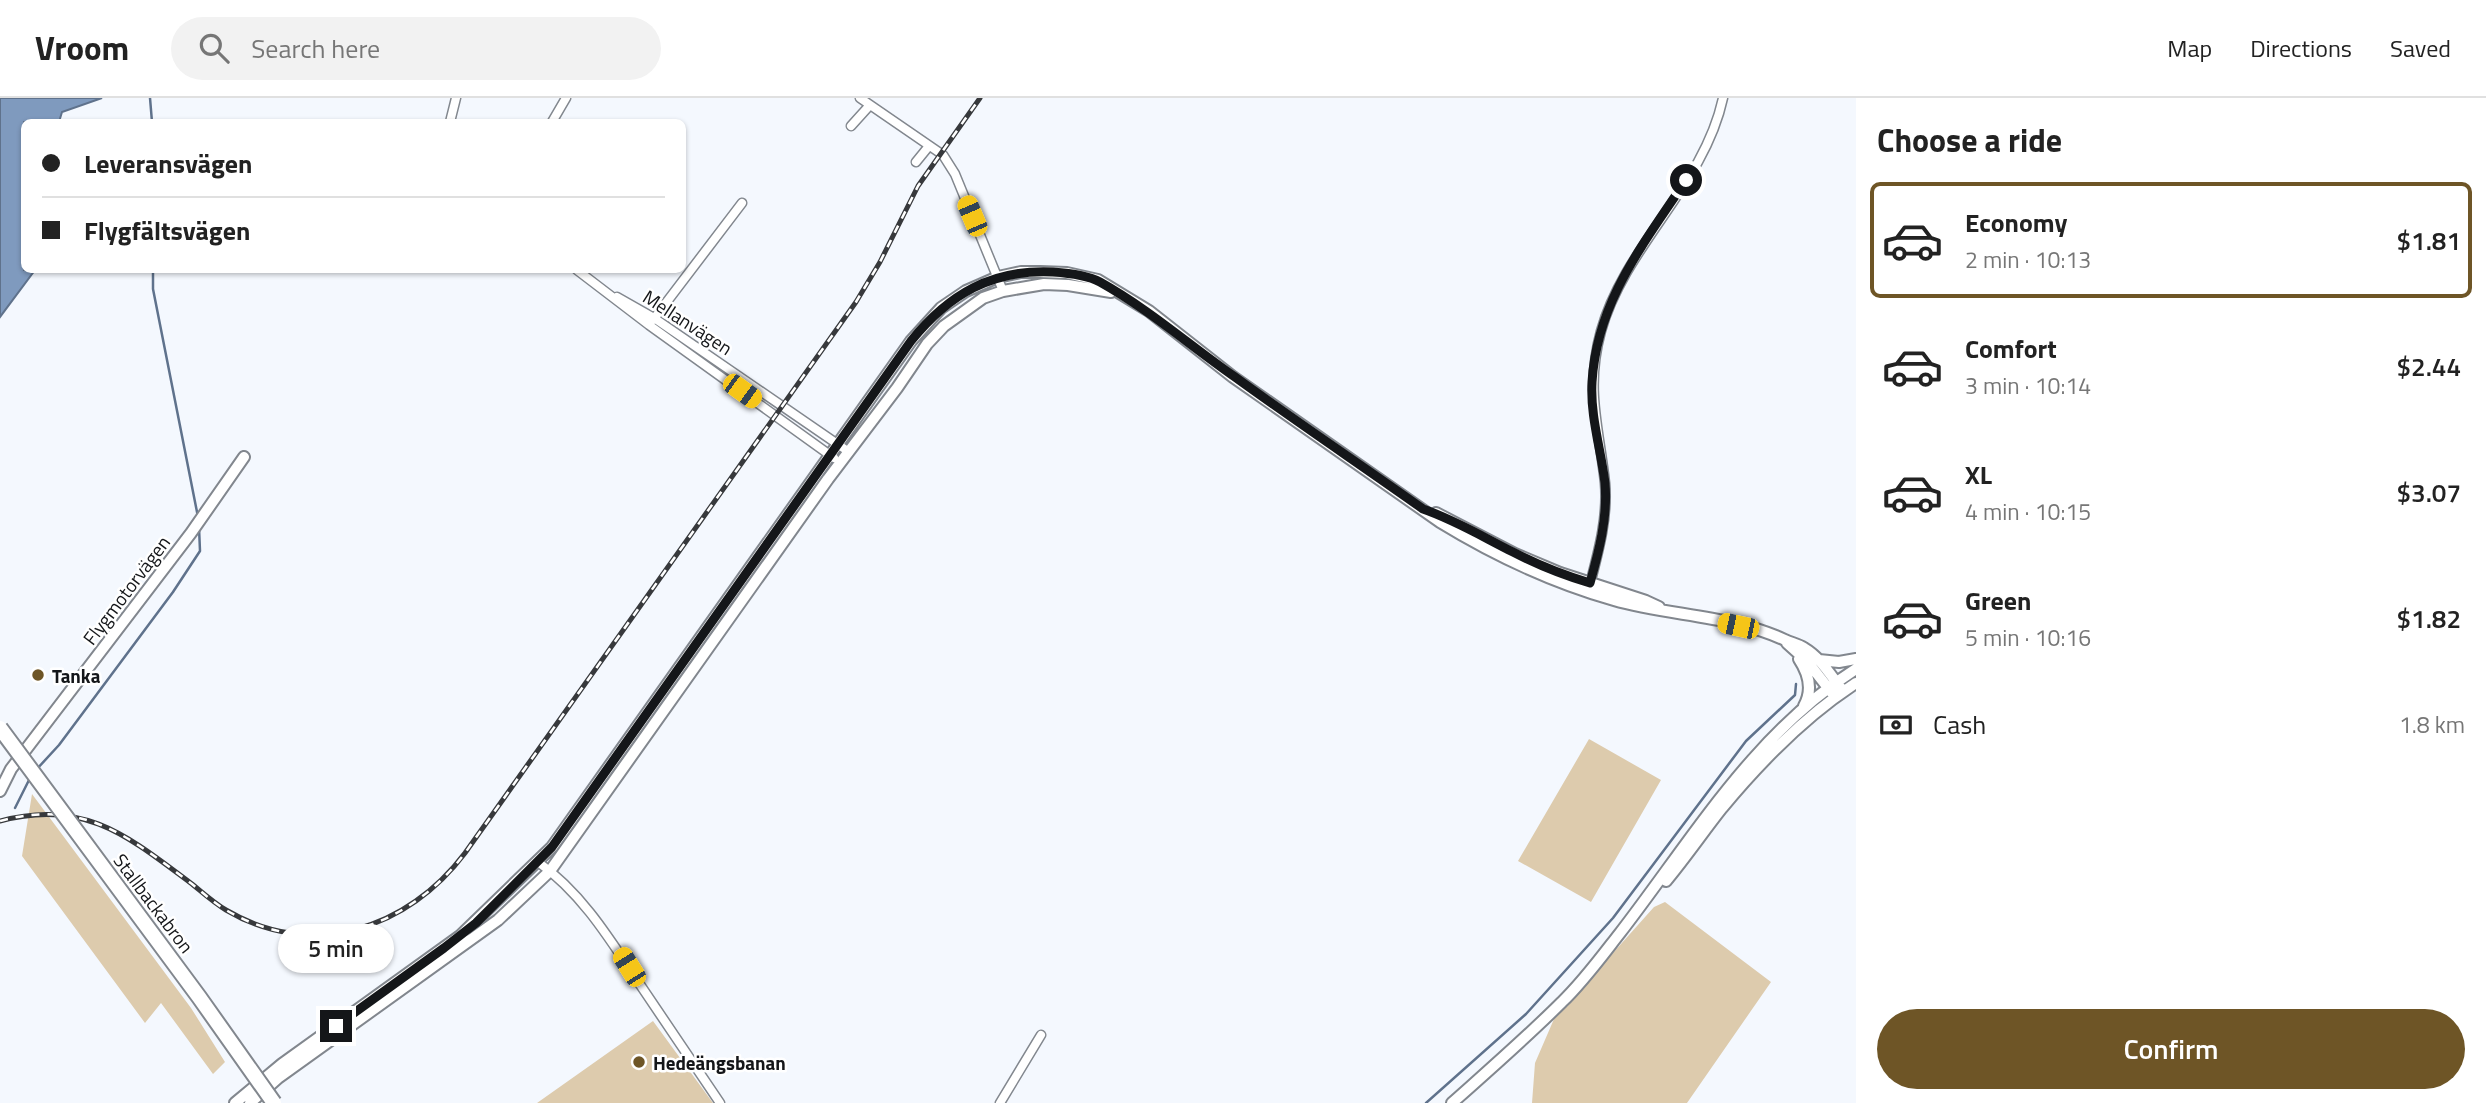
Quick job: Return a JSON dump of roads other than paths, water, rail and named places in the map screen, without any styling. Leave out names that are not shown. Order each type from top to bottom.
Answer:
[{"type":"highway","name":"Stallbackabron","points":[[0,729],[199,997],[274,1103]]},
{"type":"street","points":[[451,119],[456,98]]},
{"type":"street","points":[[554,119],[566,98]]},
{"type":"street","points":[[860,98],[943,155],[954,174],[1003,291]]},
{"type":"street","points":[[1589,587],[1601,544],[1605,509],[1605,483],[1592,384],[1600,334],[1616,289],[1700,160],[1718,122],[1723,98]]},
{"type":"street","points":[[851,126],[870,105]]},
{"type":"street","points":[[916,162],[929,146]]},
{"type":"street","points":[[652,322],[742,203]]},
{"type":"street","points":[[235,1103],[282,1064],[476,923],[538,862],[587,798],[674,672],[924,325],[966,290],[998,277],[1021,272],[1067,273],[1098,280],[1149,311],[1233,377],[1468,539],[1541,573],[1589,587],[1643,608],[1662,609],[1769,634],[1807,660],[1836,689]]},
{"type":"street","name":"Mellanvägen","points":[[581,273],[849,452]]},
{"type":"street","points":[[250,1103],[278,1078],[498,920],[550,871],[840,463],[927,344],[944,326],[983,298],[1003,291],[1044,284],[1117,293]]},
{"type":"street","name":"Mellanvägen","points":[[652,322],[840,463]]},
{"type":"street","name":"Flygmotorvägen","points":[[0,791],[2,776],[191,533],[244,457]]},
{"type":"street","points":[[1788,645],[1803,646],[1819,660],[1836,689]]},
{"type":"street","points":[[1620,933],[1751,761],[1801,710],[1809,698],[1809,680],[1804,667],[1788,645]]},
{"type":"street","points":[[1819,660],[1839,662],[1856,659]]},
{"type":"street","points":[[1801,710],[1854,675]]},
{"type":"street","points":[[1452,1103],[1564,1000],[1680,864],[1723,808],[1777,748],[1836,689]]},
{"type":"street","points":[[538,862],[576,896],[609,936],[720,1103]]},
{"type":"street","points":[[1000,1103],[1041,1035]]},
{"type":"water","points":[[0,98],[102,98],[62,112],[60,119],[21,119],[21,273],[33,273],[0,317]]},
{"type":"waterway","points":[[150,98],[152,119]]},
{"type":"waterway","points":[[153,273],[153,289],[198,517]]},
{"type":"waterway","points":[[36,770],[59,745],[173,592],[200,551],[199,527]]},
{"type":"waterway","points":[[1426,1103],[1526,1014],[1613,918],[1746,741],[1795,695],[1796,684]]},
{"type":"waterway","points":[[15,808],[30,778]]},
{"type":"railway","points":[[0,821],[30,815],[57,815],[81,818],[104,826],[147,851],[226,910],[259,925],[292,933],[324,934],[356,929],[387,918],[416,901],[442,879],[465,853],[856,302],[880,262],[918,186],[980,98]]},
{"type":"place","name":"Tanka","points":[[38,675]]},
{"type":"place","name":"Hedeängsbanan","points":[[639,1062]]}]
